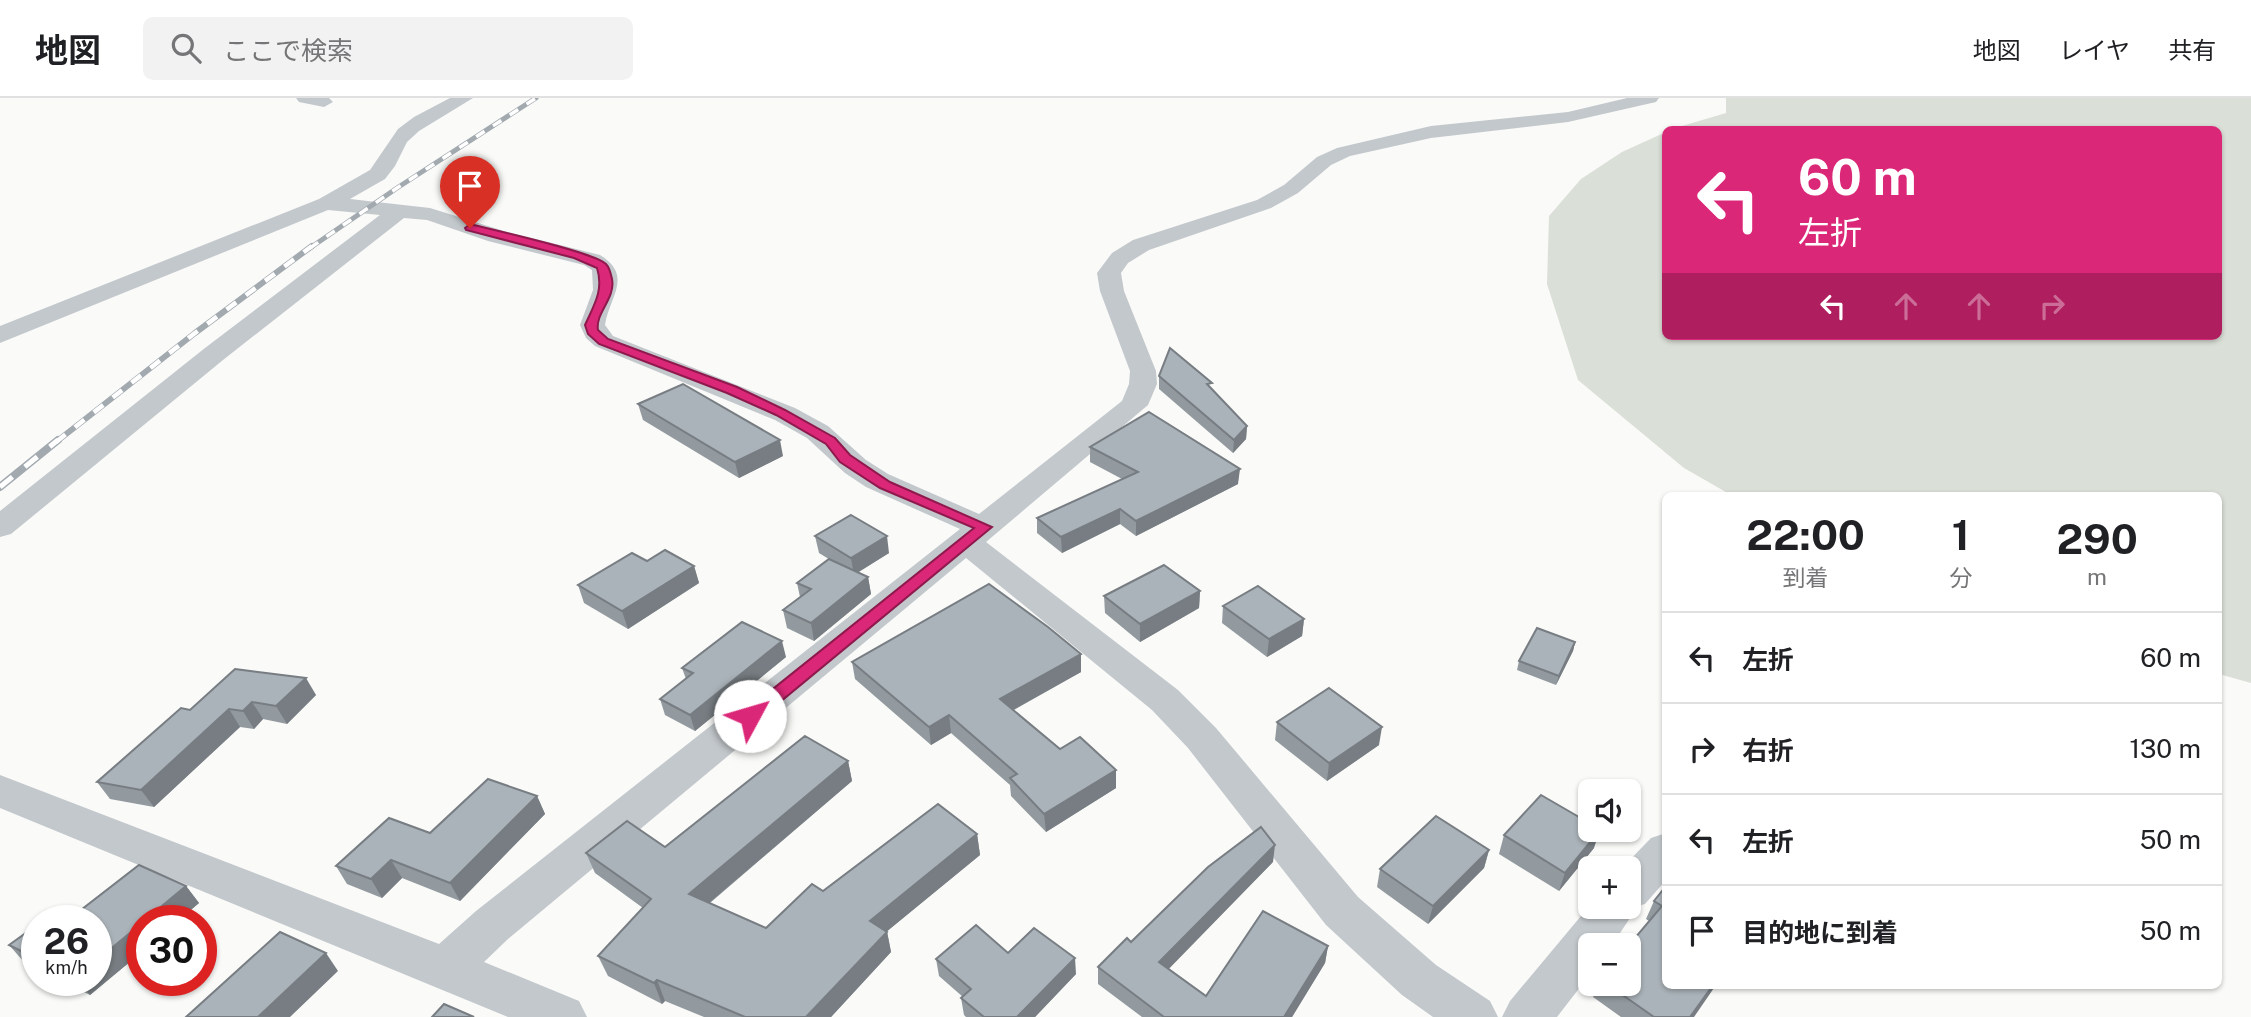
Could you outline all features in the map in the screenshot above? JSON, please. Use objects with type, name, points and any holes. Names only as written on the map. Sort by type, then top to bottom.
[{"type":"street","points":[[304,98],[324,102]]},
{"type":"street","points":[[0,334],[326,203],[373,177],[384,168],[406,133],[464,98]]},
{"type":"street","points":[[446,968],[492,925],[1125,414],[1139,398],[1143,371],[1112,291],[1110,273],[1120,258],[1130,250],[1264,204],[1291,189],[1324,161],[1344,152],[1431,132],[1569,117],[1650,98]]},
{"type":"street","points":[[326,203],[430,214],[496,236],[592,260],[603,267],[607,282],[605,295],[591,325],[592,331],[604,341],[732,390],[781,412],[831,441],[845,458],[885,485],[975,535],[987,557],[1165,701],[1216,755],[1342,911],[1419,980],[1473,1017]]},
{"type":"street","points":[[0,527],[214,354],[402,209]]},
{"type":"street","points":[[0,791],[446,968],[562,1017]]},
{"type":"street","points":[[1641,878],[1662,854]]},
{"type":"street","points":[[1527,1017],[1606,919]]},
{"type":"shaded area","points":[[1726,98],[2251,98],[2251,683],[2222,675],[2222,492],[1726,492],[1684,468],[1578,380],[1547,284],[1549,216],[1581,179],[1622,152],[1662,134],[1662,340],[2222,340],[2222,126],[1682,126],[1726,113]]},
{"type":"building","points":[[1170,348],[1212,383],[1207,384],[1247,426],[1234,440],[1159,376]]},
{"type":"building","points":[[683,384],[780,440],[735,462],[638,404]]},
{"type":"building","points":[[1149,412],[1240,469],[1136,521],[1120,509],[1061,537],[1037,518],[1138,472],[1090,447]]},
{"type":"building","points":[[851,515],[887,536],[851,558],[815,536]]},
{"type":"building","points":[[665,550],[694,566],[622,611],[578,585],[632,553],[647,561]]},
{"type":"building","points":[[829,559],[868,577],[811,623],[783,610],[811,589],[797,583]]},
{"type":"building","points":[[1164,565],[1200,591],[1140,624],[1104,596]]},
{"type":"building","points":[[989,584],[1081,654],[1000,699],[1060,749],[1080,737],[1116,770],[1044,814],[1010,778],[1017,774],[949,715],[929,727],[852,662]]},
{"type":"building","points":[[1258,586],[1304,619],[1269,639],[1223,606]]},
{"type":"building","points":[[742,622],[782,641],[690,715],[660,699],[693,673],[682,668]]},
{"type":"building","points":[[1537,628],[1575,642],[1559,676],[1519,661]]},
{"type":"building","points":[[235,669],[306,678],[276,706],[252,702],[243,711],[229,709],[141,790],[97,782],[181,708],[190,710]]},
{"type":"building","points":[[1329,688],[1382,727],[1329,763],[1277,722]]},
{"type":"building","points":[[805,736],[848,761],[689,894],[766,928],[812,884],[823,891],[938,804],[977,834],[870,921],[887,932],[806,1017],[745,1017],[657,980],[654,983],[598,956],[651,899],[586,853],[627,821],[665,847]]},
{"type":"building","points":[[488,779],[537,796],[450,883],[391,860],[371,879],[336,866],[389,818],[430,833]]},
{"type":"building","points":[[1541,795],[1578,816],[1578,842],[1590,842],[1565,873],[1504,835]]},
{"type":"building","points":[[1436,816],[1489,850],[1433,906],[1380,869]]},
{"type":"building","points":[[1261,827],[1275,845],[1159,962],[1206,996],[1263,911],[1328,946],[1284,1017],[1164,1017],[1098,967],[1127,938],[1131,942],[1208,867]]},
{"type":"building","points":[[139,865],[186,886],[163,905],[126,905],[126,936],[112,948],[112,905],[87,905]]},
{"type":"building","points":[[1662,891],[1662,906],[1654,901]]},
{"type":"building","points":[[1662,906],[1662,989],[1710,989],[1690,1017],[1654,1017],[1624,996],[1641,996],[1639,933]]},
{"type":"building","points":[[976,925],[1008,953],[1034,928],[1075,958],[1017,1017],[984,1017],[961,998],[971,989],[936,959]]},
{"type":"building","points":[[280,932],[326,953],[258,1017],[186,1017],[209,996],[217,996],[217,989]]},
{"type":"building","points":[[21,936],[21,951],[9,945]]},
{"type":"building","points":[[444,1004],[474,1017],[432,1017]]},
{"type":"railway","points":[[310,248],[536,98]]},
{"type":"railway","points":[[56,442],[312,246]]},
{"type":"railway","points":[[0,487],[58,440]]},
{"type":"route","points":[[470,228],[592,260],[603,267],[607,282],[605,295],[592,318],[592,331],[596,336],[628,352],[732,390],[781,412],[831,441],[845,458],[885,485],[984,527],[750,716]]}]
